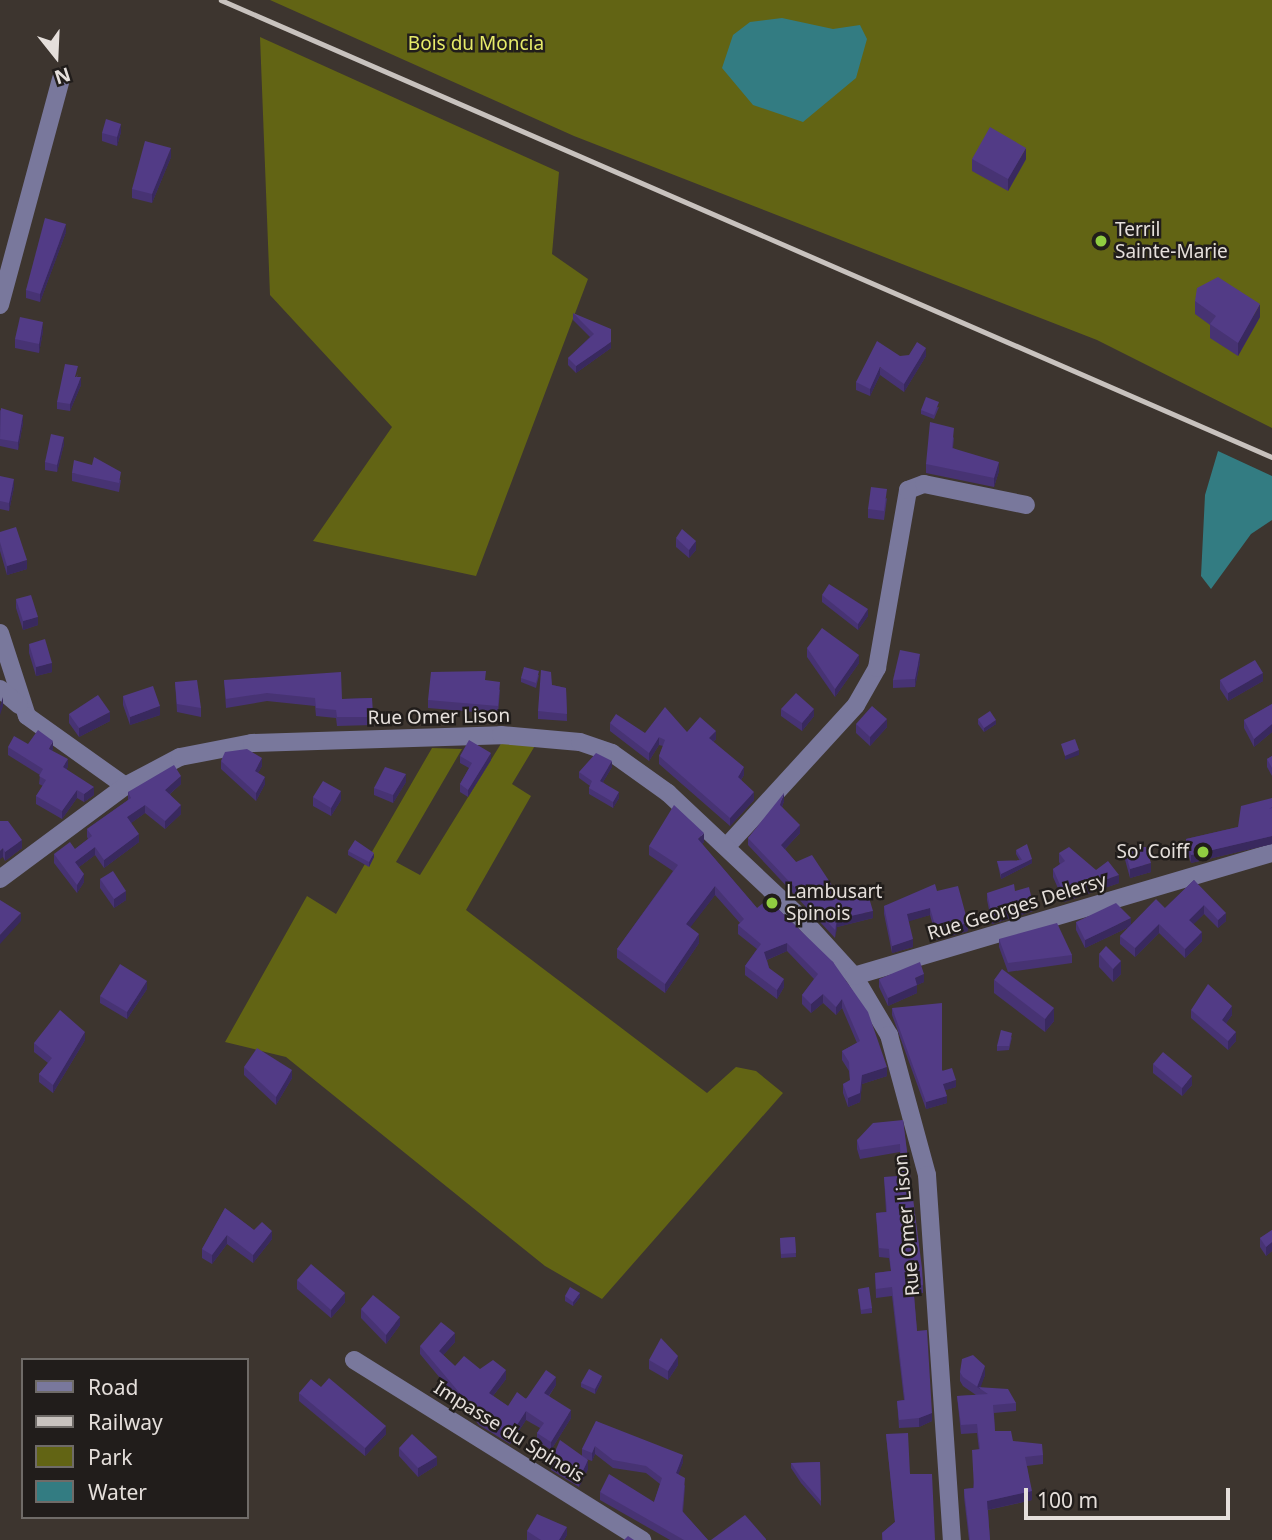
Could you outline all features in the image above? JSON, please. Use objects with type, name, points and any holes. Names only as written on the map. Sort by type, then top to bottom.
[{"type":"street","points":[[0,305],[61,79]]},
{"type":"street","points":[[727,846],[856,705],[877,668],[908,490],[924,484],[1026,505]]},
{"type":"street","points":[[0,633],[19,705]]},
{"type":"street","points":[[0,689],[125,786]]},
{"type":"street","name":"Rue Omer Lison","points":[[0,880],[125,786],[180,757],[252,743],[501,735],[580,742],[612,753],[727,846],[854,976],[889,1035],[920,1135],[952,1540]]},
{"type":"street","name":"Rue Georges Delersy","points":[[854,976],[1272,853]]},
{"type":"street","name":"Impasse du Spinois","points":[[354,1360],[642,1540]]},
{"type":"green space","name":"Terril Sainte-Marie","points":[[270,0],[1272,0],[1272,428],[1097,340],[574,136]]},
{"type":"green space","points":[[260,37],[559,172],[552,254],[588,279],[476,576],[313,541],[392,427],[270,295]]},
{"type":"green space","points":[[502,742],[536,744],[512,784],[531,796],[466,910],[707,1093],[736,1067],[756,1071],[783,1093],[602,1299],[545,1266],[286,1057],[225,1042],[307,896],[336,914],[432,748],[462,749],[396,862],[420,875]]},
{"type":"water","points":[[782,18],[833,29],[860,25],[867,39],[856,78],[803,122],[753,105],[722,68],[733,35],[750,22]]},
{"type":"water","points":[[1218,451],[1272,476],[1272,520],[1251,534],[1211,589],[1201,576],[1205,495]]},
{"type":"building","points":[[106,119],[121,124],[117,137],[102,133]]},
{"type":"building","points":[[990,127],[1026,148],[1008,179],[972,159]]},
{"type":"building","points":[[145,141],[171,148],[152,194],[132,189]]},
{"type":"building","points":[[45,218],[66,224],[40,294],[26,290]]},
{"type":"building","points":[[1218,277],[1260,304],[1238,343],[1210,324],[1216,316],[1195,301],[1197,288]]},
{"type":"building","points":[[573,313],[611,329],[611,342],[576,366],[568,358],[594,334]]},
{"type":"building","points":[[20,317],[43,322],[39,344],[15,339]]},
{"type":"building","points":[[877,341],[900,356],[909,355],[917,342],[926,348],[904,384],[880,367],[870,389],[856,382]]},
{"type":"building","points":[[65,364],[78,366],[75,377],[81,377],[70,404],[57,402]]},
{"type":"building","points":[[926,397],[939,402],[934,415],[921,410]]},
{"type":"building","points":[[1,408],[23,415],[18,442],[0,439]]},
{"type":"building","points":[[930,422],[954,428],[952,448],[999,462],[994,478],[926,464]]},
{"type":"building","points":[[51,434],[64,437],[57,465],[45,462]]},
{"type":"building","points":[[94,457],[121,472],[119,483],[72,473],[74,460],[92,465]]},
{"type":"building","points":[[0,476],[14,479],[9,503],[0,501]]},
{"type":"building","points":[[871,487],[887,489],[884,511],[868,509]]},
{"type":"building","points":[[16,527],[27,560],[7,566],[0,532]]},
{"type":"building","points":[[682,529],[696,541],[689,550],[676,538]]},
{"type":"building","points":[[829,584],[868,609],[858,624],[822,595]]},
{"type":"building","points":[[31,595],[38,617],[23,621],[16,599]]},
{"type":"building","points":[[822,628],[859,655],[835,689],[807,648]]},
{"type":"building","points":[[45,639],[52,663],[36,667],[29,644]]},
{"type":"building","points":[[900,650],[920,654],[915,679],[893,680]]},
{"type":"building","points":[[1255,660],[1263,673],[1228,693],[1220,680]]},
{"type":"building","points":[[524,667],[539,671],[536,683],[521,678]]},
{"type":"building","points":[[541,670],[551,672],[552,685],[566,688],[567,714],[538,711]]},
{"type":"building","points":[[486,671],[485,680],[500,682],[498,706],[428,700],[431,672]]},
{"type":"building","points":[[341,672],[342,699],[372,698],[373,717],[337,717],[336,710],[316,708],[315,698],[267,693],[226,699],[224,680]]},
{"type":"building","points":[[197,680],[201,708],[177,704],[175,682]]},
{"type":"building","points":[[153,686],[160,706],[130,717],[123,696]]},
{"type":"building","points":[[796,693],[814,709],[802,723],[781,709]]},
{"type":"building","points":[[98,695],[110,712],[79,728],[69,714]]},
{"type":"building","points":[[1272,704],[1272,724],[1254,739],[1244,720]]},
{"type":"building","points":[[872,706],[887,719],[870,737],[856,724]]},
{"type":"building","points":[[665,707],[687,732],[700,717],[716,731],[709,738],[744,767],[738,777],[754,792],[730,818],[659,756],[665,740],[659,737],[649,753],[610,723],[616,714],[645,733]]},
{"type":"building","points":[[990,711],[996,720],[984,728],[978,719]]},
{"type":"building","points":[[38,730],[53,741],[49,749],[68,759],[63,767],[94,787],[84,794],[77,790],[62,811],[36,796],[46,780],[39,776],[43,769],[8,747],[14,736],[28,744]]},
{"type":"building","points":[[1075,739],[1079,750],[1065,756],[1061,744]]},
{"type":"building","points":[[469,740],[491,753],[468,790],[460,784],[472,763],[460,756]]},
{"type":"building","points":[[247,749],[262,758],[255,771],[265,777],[256,793],[221,761],[225,752]]},
{"type":"building","points":[[596,753],[612,761],[600,781],[619,792],[613,802],[589,788],[592,781],[579,772]]},
{"type":"building","points":[[174,765],[181,776],[165,790],[181,805],[165,821],[145,805],[127,817],[139,834],[104,860],[95,847],[75,862],[84,874],[77,885],[54,854],[70,842],[75,849],[92,836],[87,829],[131,798],[128,792]]},
{"type":"building","points":[[385,767],[406,774],[393,795],[374,788]]},
{"type":"building","points":[[323,781],[341,791],[331,808],[313,797]]},
{"type":"building","points":[[784,793],[780,805],[800,825],[781,845],[796,862],[812,855],[841,899],[867,891],[873,911],[837,919],[835,930],[748,838]]},
{"type":"building","points":[[1272,798],[1272,807],[1269,809],[1272,808],[1272,836],[1191,855],[1186,839],[1238,827],[1241,806]]},
{"type":"building","points":[[674,805],[704,833],[698,839],[757,908],[768,899],[833,962],[868,1012],[887,1067],[862,1075],[860,1093],[848,1098],[843,1084],[850,1080],[849,1062],[842,1051],[860,1041],[842,999],[836,1007],[823,994],[811,1004],[802,995],[818,974],[787,943],[764,952],[769,968],[784,979],[777,990],[745,966],[761,944],[738,925],[744,919],[715,886],[686,924],[699,934],[665,984],[617,949],[678,865],[649,846]]},
{"type":"building","points":[[0,821],[8,821],[22,840],[5,852],[3,848],[0,851]]},
{"type":"building","points":[[355,840],[374,853],[369,862],[348,851]]},
{"type":"building","points":[[1027,844],[1032,859],[1001,874],[997,861],[1022,860],[1016,850]]},
{"type":"building","points":[[1069,847],[1096,870],[1108,861],[1119,875],[1064,894],[1053,869],[1065,861],[1059,853]]},
{"type":"building","points":[[1124,847],[1146,847],[1151,863],[1130,869]]},
{"type":"building","points":[[113,871],[126,891],[114,899],[100,879]]},
{"type":"building","points":[[1194,880],[1226,913],[1218,920],[1204,905],[1189,920],[1202,932],[1185,949],[1159,924],[1135,948],[1120,936],[1156,899],[1165,908]]},
{"type":"building","points":[[935,884],[937,891],[958,886],[968,923],[937,932],[930,908],[907,914],[913,939],[892,946],[884,906]]},
{"type":"building","points":[[1014,884],[1015,891],[1029,887],[1033,904],[992,916],[987,893]]},
{"type":"building","points":[[0,900],[21,913],[0,935]]},
{"type":"building","points":[[1116,903],[1131,918],[1085,940],[1076,922]]},
{"type":"building","points":[[1057,923],[1072,955],[1008,963],[999,939]]},
{"type":"building","points":[[1106,946],[1121,961],[1113,969],[1099,954]]},
{"type":"building","points":[[920,962],[924,974],[915,978],[917,985],[888,998],[879,979]]},
{"type":"building","points":[[120,964],[147,981],[127,1012],[100,996]]},
{"type":"building","points":[[1002,969],[1054,1008],[1045,1019],[994,980]]},
{"type":"building","points":[[1208,984],[1232,1006],[1222,1020],[1236,1032],[1228,1041],[1191,1010]]},
{"type":"building","points":[[942,1003],[942,1071],[952,1068],[956,1080],[943,1084],[947,1096],[926,1102],[892,1008]]},
{"type":"building","points":[[60,1010],[85,1032],[53,1085],[39,1074],[52,1058],[34,1043]]},
{"type":"building","points":[[1001,1030],[1012,1033],[1009,1046],[997,1046]]},
{"type":"building","points":[[257,1048],[292,1070],[276,1097],[244,1067]]},
{"type":"building","points":[[1163,1052],[1192,1076],[1182,1088],[1153,1064]]},
{"type":"building","points":[[903,1120],[922,1268],[923,1285],[913,1285],[917,1331],[927,1330],[932,1413],[919,1418],[899,1420],[897,1401],[905,1400],[892,1287],[876,1289],[875,1273],[891,1271],[889,1249],[879,1248],[876,1213],[887,1212],[884,1177],[901,1176],[900,1144],[860,1150],[857,1140],[873,1123]]},
{"type":"building","points":[[225,1208],[254,1230],[262,1222],[272,1231],[253,1255],[227,1235],[212,1255],[202,1249]]},
{"type":"building","points":[[1272,1230],[1272,1242],[1266,1247],[1260,1238]]},
{"type":"building","points":[[795,1237],[796,1253],[781,1254],[780,1238]]},
{"type":"building","points":[[311,1264],[345,1293],[331,1310],[297,1280]]},
{"type":"building","points":[[570,1287],[580,1293],[573,1302],[565,1296]]},
{"type":"building","points":[[869,1287],[872,1308],[861,1310],[858,1289]]},
{"type":"building","points":[[373,1295],[400,1317],[386,1335],[361,1309]]},
{"type":"building","points":[[441,1322],[455,1333],[439,1351],[455,1366],[464,1356],[480,1369],[493,1360],[506,1370],[489,1393],[508,1406],[517,1392],[526,1399],[546,1370],[556,1377],[544,1393],[571,1410],[551,1442],[537,1433],[544,1423],[526,1411],[510,1436],[479,1416],[420,1346]]},
{"type":"building","points":[[661,1338],[678,1356],[668,1371],[649,1360]]},
{"type":"building","points":[[973,1355],[985,1366],[977,1387],[960,1372],[962,1359]]},
{"type":"building","points":[[589,1369],[602,1376],[595,1389],[581,1383]]},
{"type":"building","points":[[329,1378],[386,1426],[365,1448],[299,1393],[311,1379],[321,1387]]},
{"type":"building","points":[[978,1387],[1008,1389],[1016,1403],[993,1405],[995,1431],[1011,1431],[1013,1441],[1042,1444],[1043,1455],[1025,1457],[1032,1491],[987,1501],[990,1540],[970,1540],[964,1489],[974,1488],[972,1450],[980,1449],[977,1424],[961,1425],[957,1396],[988,1394]]},
{"type":"building","points":[[596,1421],[683,1455],[676,1473],[685,1478],[682,1511],[708,1540],[684,1540],[600,1492],[609,1474],[654,1502],[662,1478],[646,1466],[613,1460],[595,1446],[592,1453],[582,1449]]},
{"type":"building","points":[[908,1433],[910,1474],[932,1474],[935,1540],[883,1540],[882,1533],[895,1522],[886,1434]]},
{"type":"building","points":[[412,1434],[437,1457],[418,1468],[399,1448]]},
{"type":"building","points":[[560,1440],[588,1460],[579,1479],[551,1461]]},
{"type":"building","points":[[820,1462],[821,1501],[791,1463]]},
{"type":"building","points":[[537,1514],[567,1527],[559,1540],[541,1540],[527,1531]]},
{"type":"building","points":[[745,1515],[766,1540],[711,1540]]},
{"type":"railway","points":[[221,0],[1272,457]]},
{"type":"place","name":"Terril Sainte-Marie","points":[[1101,241]]},
{"type":"place","name":"So' Coiff","points":[[1203,852]]},
{"type":"place","name":"Lambusart Spinois","points":[[772,903]]},
{"type":"park label","name":"Bois du Moncia","points":[[476,44]]}]
